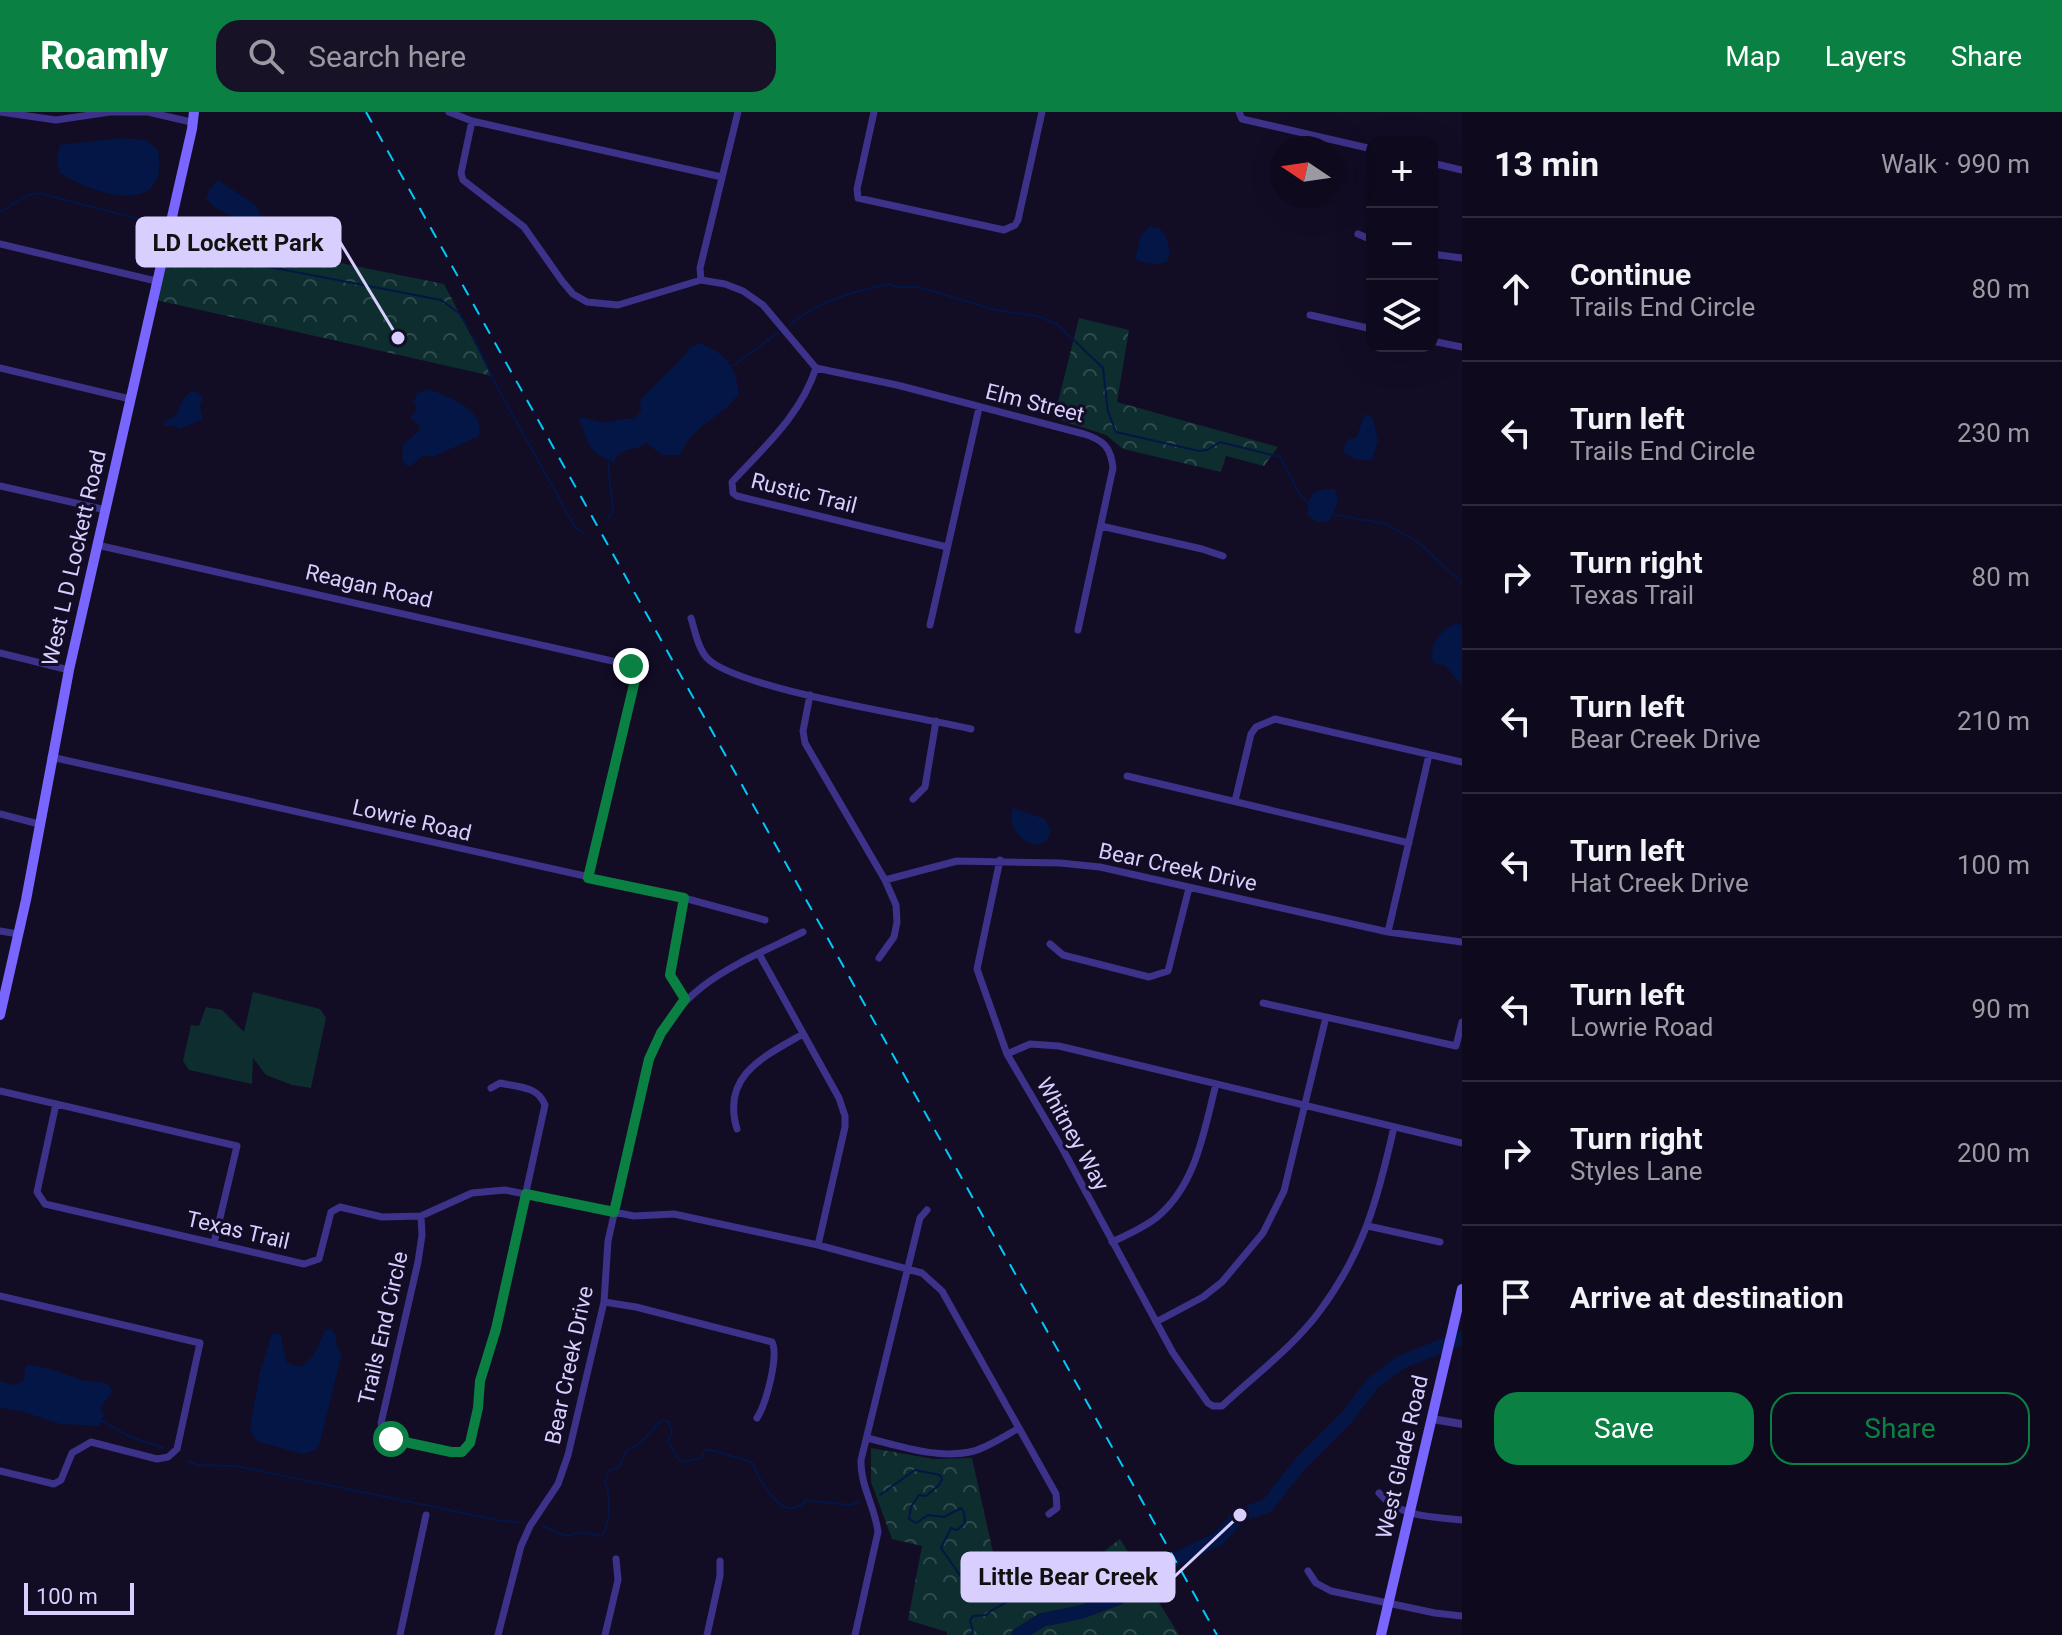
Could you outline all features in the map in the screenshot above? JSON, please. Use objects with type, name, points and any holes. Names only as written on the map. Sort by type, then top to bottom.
[{"type":"main road","name":"West L D Lockett Road","points":[[0,1015],[69,670],[192,129],[192,117]]},
{"type":"main road","name":"West Glade Road","points":[[1381,1635],[1462,1289]]},
{"type":"street","points":[[0,112],[56,120],[110,112],[192,117]]},
{"type":"street","points":[[449,112],[472,121],[722,177]]},
{"type":"street","points":[[701,280],[700,268],[738,112]]},
{"type":"street","points":[[874,112],[857,189],[858,198],[1008,230],[1018,220],[1042,112]]},
{"type":"street","points":[[1239,112],[1242,119],[1366,148]]},
{"type":"street","points":[[472,121],[461,173],[463,180],[524,227],[573,294],[602,306],[618,305],[701,280],[725,284],[757,300],[816,368]]},
{"type":"street","points":[[1438,164],[1462,170]]},
{"type":"street","points":[[1358,234],[1366,237]]},
{"type":"street","points":[[0,244],[156,281]]},
{"type":"street","points":[[1438,255],[1462,258]]},
{"type":"street","points":[[1310,315],[1366,328]]},
{"type":"street","points":[[1438,342],[1462,347]]},
{"type":"street","points":[[0,368],[130,399]]},
{"type":"street","name":"Elm Street","points":[[816,368],[897,385],[1084,434],[1103,442],[1110,452],[1113,468],[1078,630]]},
{"type":"street","name":"Rustic Trail","points":[[816,368],[799,406],[773,440],[732,482],[733,493],[741,498],[947,547]]},
{"type":"street","points":[[930,625],[979,408]]},
{"type":"street","points":[[0,486],[106,510]]},
{"type":"street","points":[[1101,526],[1223,556]]},
{"type":"street","name":"Reagan Road","points":[[97,545],[290,586],[631,666],[635,680],[588,878]]},
{"type":"street","points":[[691,618],[705,656],[720,668],[739,676],[810,695],[971,729]]},
{"type":"street","points":[[0,653],[69,670]]},
{"type":"street","points":[[810,695],[803,731],[805,743],[885,880],[896,905],[894,937],[879,958]]},
{"type":"street","points":[[1235,801],[1251,734],[1256,727],[1275,719],[1462,762]]},
{"type":"street","points":[[913,799],[925,787],[936,721]]},
{"type":"street","points":[[1388,932],[1429,755]]},
{"type":"street","name":"Lowrie Road","points":[[51,757],[684,898],[765,920]]},
{"type":"street","points":[[1127,776],[1409,843]]},
{"type":"street","points":[[0,814],[39,824]]},
{"type":"street","name":"Bear Creek Drive","points":[[885,880],[957,861],[1000,860],[1100,867],[1388,932],[1462,942]]},
{"type":"street","name":"Whitney Way","points":[[1000,860],[977,969],[1007,1054],[1061,1146],[1173,1353],[1210,1404],[1222,1406],[1318,1314],[1342,1277],[1368,1226]]},
{"type":"street","points":[[1050,944],[1063,955],[1149,977],[1168,971],[1189,888]]},
{"type":"street","points":[[684,898],[670,975],[685,999]]},
{"type":"street","points":[[0,931],[18,934]]},
{"type":"street","name":"Bear Creek Drive","points":[[498,1635],[521,1546],[563,1472],[604,1302],[606,1256],[614,1212],[649,1059],[661,1033],[685,999],[709,980],[803,932]]},
{"type":"street","points":[[759,954],[839,1098],[845,1116],[843,1140],[818,1245]]},
{"type":"street","points":[[1263,1003],[1456,1046],[1462,1022]]},
{"type":"street","points":[[1156,1322],[1203,1297],[1222,1282],[1263,1233],[1284,1191],[1326,1017]]},
{"type":"street","points":[[737,1129],[732,1106],[744,1077],[760,1059],[803,1034]]},
{"type":"street","points":[[1007,1054],[1030,1044],[1059,1046],[1462,1143]]},
{"type":"street","points":[[491,1088],[500,1083],[534,1090],[542,1096],[545,1105],[526,1194]]},
{"type":"street","points":[[1112,1242],[1158,1217],[1185,1185],[1194,1165],[1216,1084]]},
{"type":"street","points":[[0,1091],[237,1146],[214,1243]]},
{"type":"street","name":"Texas Trail","points":[[56,1104],[37,1192],[45,1204],[304,1264],[319,1259],[331,1212],[340,1207],[382,1217],[421,1216],[472,1193],[487,1190],[526,1194],[634,1216],[674,1214],[818,1245],[922,1273],[942,1291],[1056,1494],[1057,1508],[1049,1514]]},
{"type":"street","points":[[1394,1127],[1368,1226],[1440,1242]]},
{"type":"street","name":"Trails End Circle","points":[[421,1216],[418,1262],[381,1423],[384,1434],[391,1439],[462,1452],[470,1443],[480,1381],[496,1329],[526,1194]]},
{"type":"street","points":[[855,1635],[878,1532],[877,1518],[860,1474],[861,1460],[920,1218],[927,1210]]},
{"type":"street","points":[[0,1296],[200,1343],[177,1449],[168,1457],[157,1459],[91,1442],[72,1453],[61,1480],[54,1484],[0,1471]]},
{"type":"street","points":[[604,1302],[767,1339],[775,1346],[766,1394],[757,1418]]},
{"type":"street","points":[[1432,1419],[1462,1424]]},
{"type":"street","points":[[867,1438],[952,1454],[988,1445],[1019,1428]]},
{"type":"street","points":[[1379,1493],[1393,1507],[1462,1520]]},
{"type":"street","points":[[400,1635],[426,1515]]},
{"type":"street","points":[[605,1635],[618,1580],[616,1559]]},
{"type":"street","points":[[707,1635],[720,1576],[720,1561]]},
{"type":"street","points":[[1308,1571],[1316,1583],[1331,1591],[1462,1616]]},
{"type":"green space","points":[[172,229],[444,284],[492,376],[156,300]]},
{"type":"green space","points":[[1079,318],[1129,330],[1117,402],[1278,447],[1264,466],[1226,456],[1221,472],[1123,449],[1106,435],[1054,418]]},
{"type":"green space","points":[[253,992],[320,1009],[326,1018],[311,1088],[266,1075],[253,1058],[252,1084],[189,1070],[183,1061],[191,1025],[199,1026],[206,1007],[222,1010],[244,1032]]},
{"type":"green space","points":[[871,1448],[934,1459],[972,1458],[993,1552],[1032,1571],[1074,1575],[1120,1539],[1179,1635],[947,1635],[947,1632],[908,1620],[922,1546],[892,1539],[871,1482]]},
{"type":"water","points":[[121,138],[147,140],[158,150],[159,172],[153,186],[127,196],[110,194],[60,173],[57,159],[60,145]]},
{"type":"water","points":[[218,180],[257,206],[262,222],[259,224],[237,217],[211,204],[206,199]]},
{"type":"water","points":[[1150,226],[1159,228],[1165,235],[1169,248],[1168,261],[1151,264],[1135,259],[1141,235]]},
{"type":"water","points":[[700,343],[723,356],[732,368],[739,393],[733,402],[694,434],[680,455],[662,455],[646,443],[625,451],[614,462],[599,455],[587,439],[579,418],[599,422],[633,419],[641,411],[640,400],[690,347]]},
{"type":"water","points":[[429,389],[471,411],[480,427],[479,436],[433,457],[424,455],[411,466],[405,465],[403,444],[419,431],[419,425],[410,418],[417,409],[414,402],[417,393]]},
{"type":"water","points":[[193,391],[203,399],[200,405],[203,419],[179,429],[164,426],[164,422],[176,415],[184,398]]},
{"type":"water","points":[[1365,414],[1373,418],[1378,441],[1372,460],[1356,459],[1343,451],[1348,439],[1356,438]]},
{"type":"water","points":[[1335,489],[1338,503],[1329,522],[1317,522],[1307,515],[1309,500],[1314,492]]},
{"type":"water","points":[[1457,623],[1462,626],[1462,685],[1444,665],[1433,663],[1432,656],[1437,638]]},
{"type":"water","points":[[1013,808],[1045,819],[1051,831],[1046,841],[1036,845],[1020,836],[1013,826]]},
{"type":"water","points":[[331,1329],[336,1335],[337,1348],[342,1353],[316,1450],[303,1454],[257,1441],[250,1430],[251,1422],[260,1372],[272,1334],[281,1334],[286,1362],[299,1367],[312,1356],[325,1330]]},
{"type":"water","points":[[27,1365],[110,1386],[112,1392],[101,1407],[104,1415],[99,1426],[60,1424],[0,1408],[0,1381],[12,1385],[22,1382]]},
{"type":"waterway","points":[[0,212],[28,195],[39,193],[158,224]]},
{"type":"waterway","points":[[175,239],[192,252],[441,300],[459,313],[469,329]]},
{"type":"waterway","points":[[790,324],[837,298],[890,284],[918,287],[996,310],[1037,316],[1058,325],[1103,368],[1108,412],[1116,432],[1199,451],[1220,442],[1280,457],[1300,494],[1311,506]]},
{"type":"waterway","points":[[733,366],[779,332]]},
{"type":"waterway","points":[[473,336],[496,385],[575,527],[585,534]]},
{"type":"waterway","points":[[606,521],[613,512],[608,461]]},
{"type":"waterway","points":[[1331,514],[1386,524],[1418,542],[1462,583]]},
{"type":"waterway","points":[[1018,1635],[1042,1620],[1081,1612],[1119,1598],[1140,1576],[1218,1539],[1240,1515],[1267,1506],[1300,1464],[1347,1417],[1372,1384],[1401,1362],[1462,1338]]},
{"type":"waterway","points":[[100,1420],[133,1438],[164,1448]]},
{"type":"waterway","points":[[542,1526],[566,1536],[582,1532],[602,1536],[608,1516],[605,1481],[609,1471],[620,1466],[627,1450],[663,1420],[669,1422],[672,1433],[668,1441],[678,1459],[685,1462],[701,1458],[705,1450],[711,1450],[752,1462],[767,1489],[781,1505],[798,1507],[806,1500],[849,1505],[860,1502]]},
{"type":"waterway","points":[[187,1461],[198,1465],[236,1466],[518,1522]]},
{"type":"waterway","points":[[880,1495],[915,1470],[940,1475],[939,1485],[926,1496],[919,1495],[911,1507],[909,1519],[916,1523],[928,1515],[944,1517],[961,1508],[964,1512],[965,1523],[957,1530],[951,1528],[941,1548],[966,1584],[969,1595],[977,1594],[986,1587],[1009,1594],[1009,1600],[986,1615],[973,1616],[970,1620],[973,1632],[970,1635]]},
{"type":"railway","points":[[366,112],[1217,1635]]},
{"type":"place","name":"LD Lockett Park","points":[[398,338]]},
{"type":"place","name":"Little Bear Creek","points":[[1240,1515]]},
{"type":"route","points":[[391,1439],[451,1452],[462,1452],[470,1443],[480,1381],[496,1329],[526,1194],[614,1212],[649,1059],[661,1033],[685,999],[670,975],[684,898],[588,878],[635,680],[631,666]]}]
